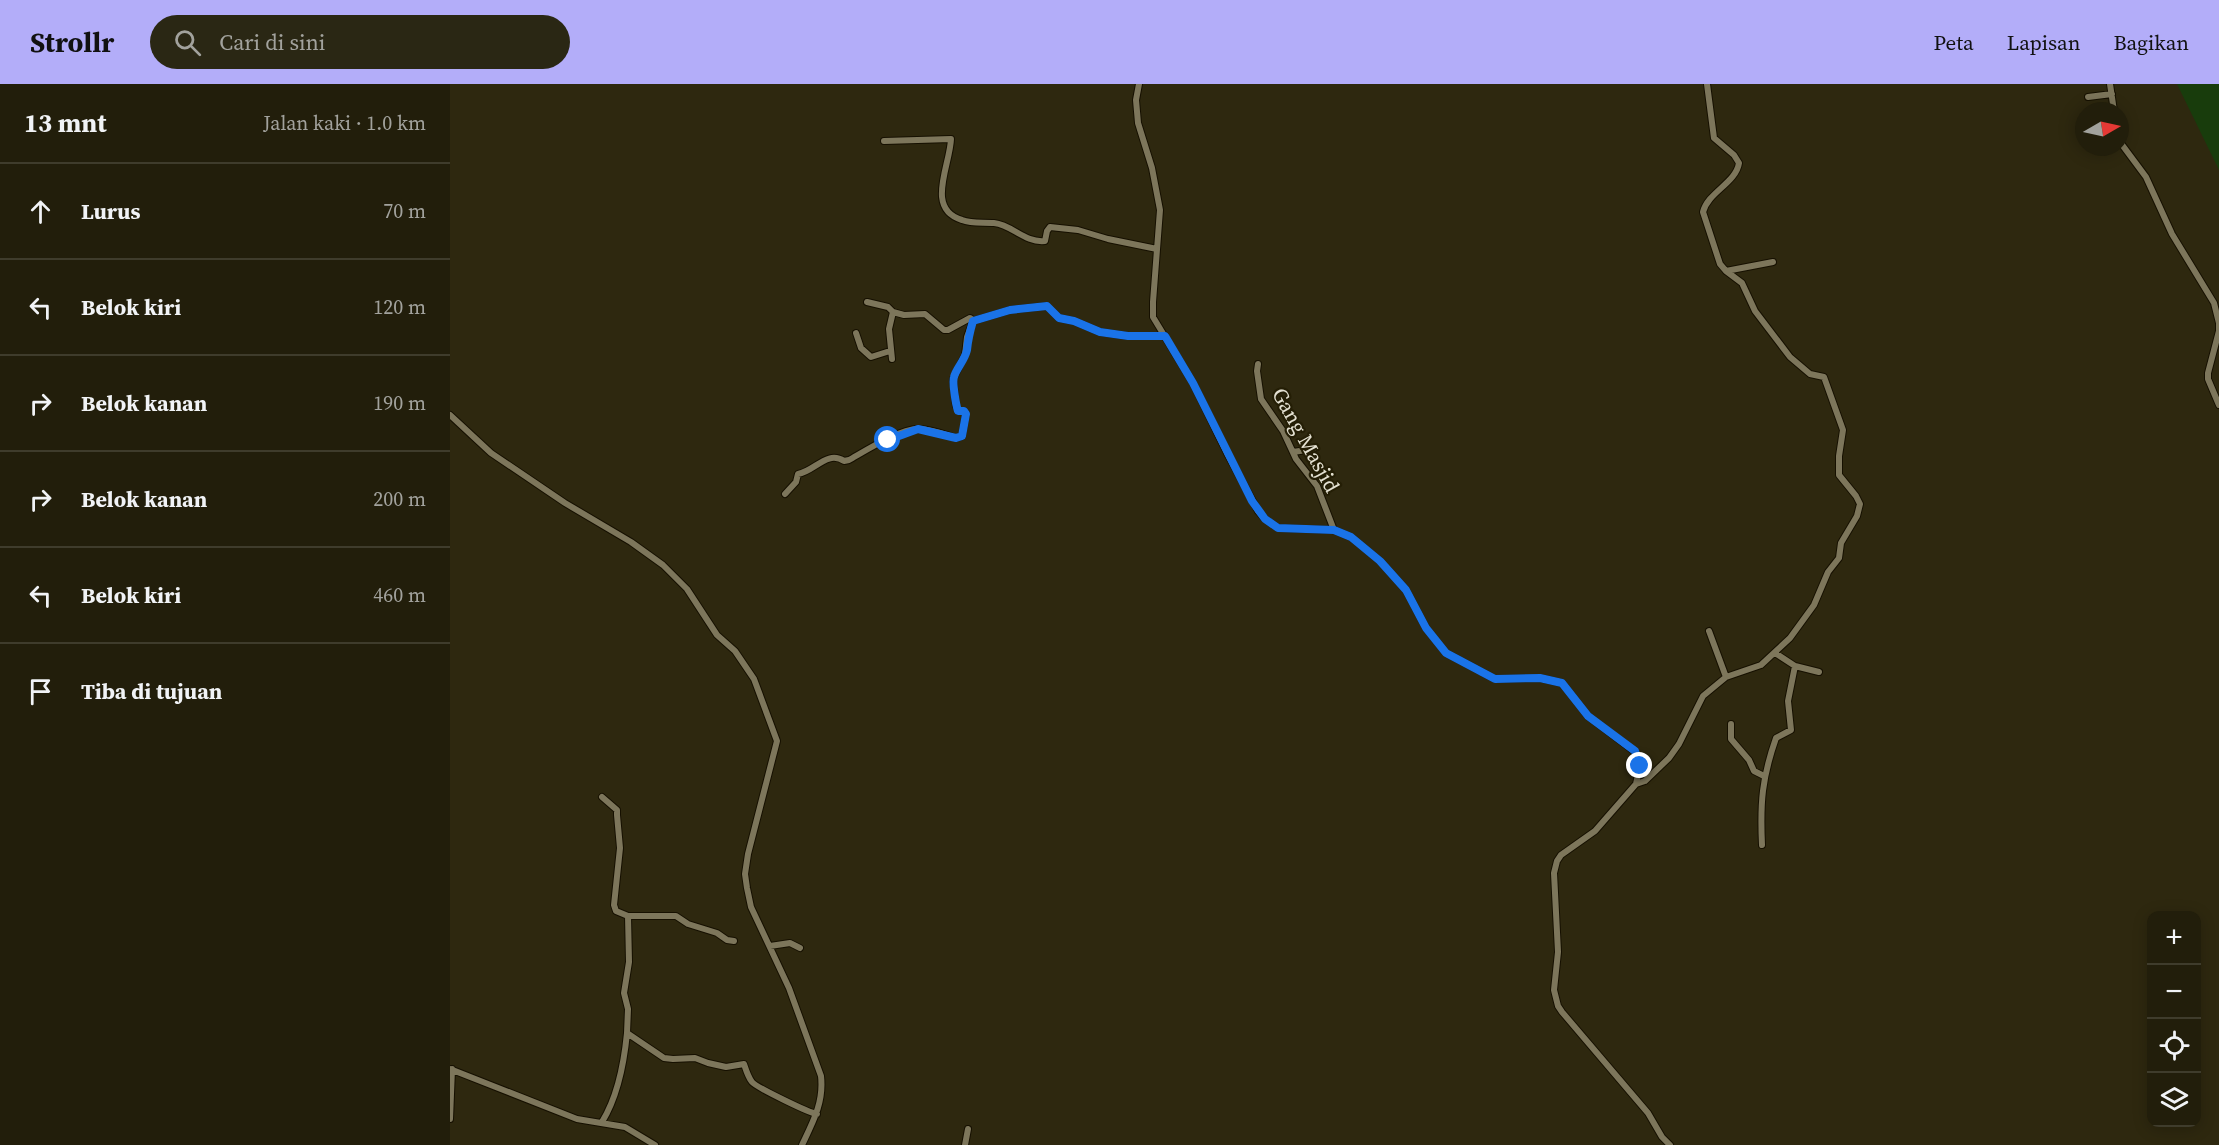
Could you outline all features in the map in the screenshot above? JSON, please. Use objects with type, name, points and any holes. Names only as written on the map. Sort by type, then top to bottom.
[{"type":"street","points":[[1139,84],[1136,100],[1138,123],[1152,168],[1160,210],[1153,317],[1193,383],[1252,501],[1265,519],[1278,528],[1334,530],[1351,537],[1380,561],[1406,590],[1426,628],[1446,653],[1495,679],[1540,678],[1562,683],[1588,716],[1635,751],[1640,766],[1636,784],[1595,831],[1561,855],[1557,861],[1554,873],[1558,952],[1554,990],[1562,1012],[1643,1107],[1662,1137],[1670,1145]]},
{"type":"street","points":[[1636,784],[1645,781],[1669,758],[1679,744],[1699,702],[1726,677],[1761,665],[1790,638],[1814,605],[1828,572],[1839,558],[1841,543],[1857,516],[1860,504],[1839,475],[1839,456],[1844,430],[1824,377],[1810,374],[1790,357],[1755,311],[1742,283],[1720,264],[1703,212],[1706,204],[1736,172],[1739,163],[1734,155],[1714,138],[1707,84]]},
{"type":"street","points":[[2110,84],[2113,102]]},
{"type":"street","points":[[2088,96],[2112,94]]},
{"type":"street","points":[[884,141],[951,139],[942,187],[943,200],[945,210],[949,215],[964,221],[994,223],[1035,242],[1045,242],[1050,227],[1078,230],[1157,249]]},
{"type":"street","points":[[2129,154],[2146,177],[2172,234],[2214,303],[2219,331],[2208,379],[2219,405]]},
{"type":"street","points":[[1726,271],[1773,262]]},
{"type":"street","points":[[867,302],[888,307],[893,312],[904,315],[925,314],[927,318],[948,330],[970,318],[974,321],[1010,310],[1047,306],[1059,318],[1074,321],[1100,332],[1128,336],[1165,336]]},
{"type":"street","points":[[892,359],[889,329],[893,312]]},
{"type":"street","points":[[785,494],[795,482],[798,474],[808,472],[830,457],[837,456],[849,460],[895,435],[918,429],[956,438],[962,436],[966,414],[964,411],[958,411],[956,406],[953,379],[965,355],[967,337],[974,321]]},
{"type":"street","points":[[856,333],[861,348],[871,357],[890,351]]},
{"type":"street","name":"Gang Masjid","points":[[1258,364],[1261,399],[1317,486],[1334,530]]},
{"type":"street","points":[[450,415],[491,453],[565,503],[631,542],[663,565],[687,589],[717,635],[735,651],[754,679],[777,741],[745,874],[751,907],[789,988],[821,1076],[823,1092],[802,1145]]},
{"type":"street","points":[[1293,452],[1313,449]]},
{"type":"street","points":[[1709,631],[1726,677]]},
{"type":"street","points":[[1775,653],[1795,666],[1819,672]]},
{"type":"street","points":[[1762,845],[1760,808],[1764,776],[1776,738],[1791,730],[1788,701],[1795,666]]},
{"type":"street","points":[[1731,724],[1731,739],[1749,760],[1754,771],[1764,776]]},
{"type":"street","points":[[602,797],[617,810],[620,848],[614,905],[616,911],[628,916],[676,916],[688,924],[734,941]]},
{"type":"street","points":[[602,1122],[615,1096],[627,1033],[628,1009],[624,993],[628,962],[628,916]]},
{"type":"street","points":[[770,946],[790,943],[800,948]]},
{"type":"street","points":[[627,1033],[664,1058],[695,1058],[726,1066],[744,1064],[748,1076],[757,1086],[786,1099],[803,1111],[816,1114]]},
{"type":"street","points":[[450,1119],[451,1069],[577,1119],[615,1124],[634,1131],[655,1145]]},
{"type":"street","points":[[965,1145],[968,1129]]},
{"type":"green space","points":[[2177,84],[2219,84],[2219,170]]},
{"type":"route","points":[[888,440],[895,435],[918,429],[956,438],[962,436],[966,414],[964,411],[958,411],[956,406],[953,379],[967,350],[967,337],[973,321],[1010,310],[1047,306],[1059,318],[1074,321],[1100,332],[1128,336],[1165,336],[1193,383],[1252,501],[1265,519],[1278,528],[1334,530],[1351,537],[1380,561],[1406,590],[1426,628],[1446,653],[1495,679],[1557,680],[1567,688],[1588,716],[1635,751],[1640,766]]}]
